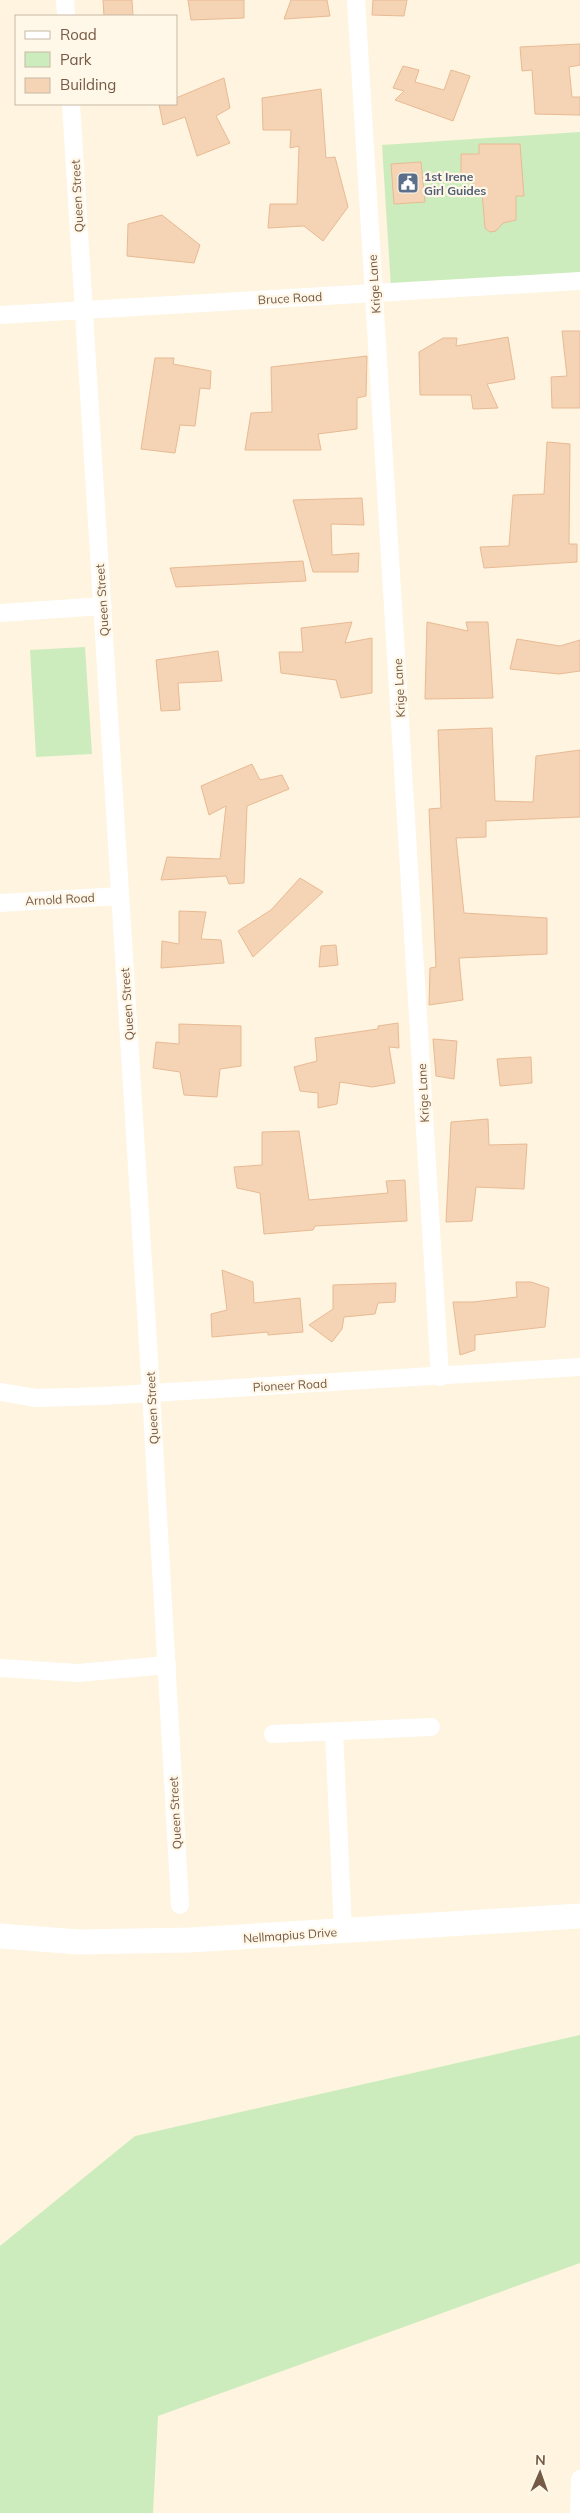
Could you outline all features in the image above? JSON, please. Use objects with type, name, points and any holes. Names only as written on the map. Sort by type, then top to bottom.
[{"type":"main road","name":"Nellmapius Drive","points":[[0,1936],[78,1942],[129,1942],[580,1916]]},
{"type":"street","points":[[65,0],[66,15]]},
{"type":"street","name":"Krige Lane","points":[[356,0],[440,1377]]},
{"type":"street","name":"Queen Street","points":[[71,105],[152,1392],[180,1905]]},
{"type":"street","name":"Bruce Road","points":[[0,315],[580,281]]},
{"type":"street","points":[[0,613],[103,606]]},
{"type":"street","name":"Arnold Road","points":[[0,903],[120,896]]},
{"type":"street","name":"Pioneer Road","points":[[0,1392],[51,1398],[440,1377],[580,1367]]},
{"type":"street","points":[[0,1668],[70,1673],[167,1665]]},
{"type":"street","points":[[273,1734],[430,1727]]},
{"type":"street","points":[[334,1731],[343,1931]]},
{"type":"street","points":[[579,2513],[580,2479]]},
{"type":"green space","points":[[580,132],[580,275],[391,288],[382,145]]},
{"type":"green space","points":[[85,647],[92,754],[36,757],[30,650]]},
{"type":"green space","points":[[580,2035],[580,2263],[158,2416],[153,2513],[0,2513],[0,2246],[135,2136]]},
{"type":"building","points":[[103,0],[132,0],[133,15],[104,15]]},
{"type":"building","points":[[188,0],[244,0],[244,18],[191,20]]},
{"type":"building","points":[[291,0],[327,0],[330,16],[284,19]]},
{"type":"building","points":[[373,0],[407,0],[404,16],[372,15]]},
{"type":"building","points":[[580,44],[580,65],[569,67],[572,97],[580,97],[580,115],[535,114],[532,70],[522,71],[520,47]]},
{"type":"building","points":[[403,66],[419,70],[415,82],[444,90],[451,70],[470,76],[453,121],[395,100],[404,91],[393,88]]},
{"type":"building","points":[[224,78],[230,108],[216,116],[230,143],[197,156],[185,117],[163,125],[159,105],[178,105],[178,97]]},
{"type":"building","points":[[321,89],[326,158],[335,157],[348,207],[323,241],[304,226],[268,228],[270,204],[297,204],[299,146],[290,148],[291,130],[263,130],[262,98]]},
{"type":"building","points":[[479,144],[520,144],[524,196],[516,196],[516,220],[503,223],[496,231],[490,232],[485,228],[482,191],[473,191],[473,181],[461,182],[461,154],[479,154]]},
{"type":"building","name":"1st Irene Girl Guides","points":[[421,162],[425,202],[394,204],[391,164]]},
{"type":"building","points":[[162,215],[200,245],[194,263],[127,256],[128,224]]},
{"type":"building","points":[[562,331],[580,331],[580,408],[552,408],[551,377],[567,376]]},
{"type":"building","points":[[508,337],[515,379],[487,384],[498,408],[473,409],[471,395],[420,395],[419,352],[443,338],[457,338],[456,346]]},
{"type":"building","points":[[367,356],[366,396],[357,398],[357,429],[318,434],[321,450],[245,450],[251,413],[272,412],[271,367]]},
{"type":"building","points":[[155,358],[174,358],[173,364],[211,371],[210,389],[200,388],[195,426],[180,425],[175,453],[141,449]]},
{"type":"building","points":[[547,442],[570,444],[569,544],[577,544],[577,562],[484,568],[480,547],[509,546],[513,495],[544,494]]},
{"type":"building","points":[[362,498],[364,525],[331,524],[332,555],[359,553],[358,572],[313,572],[293,500]]},
{"type":"building","points":[[303,561],[306,581],[176,587],[170,568]]},
{"type":"building","points":[[352,622],[345,643],[372,638],[372,693],[341,698],[336,680],[281,673],[279,652],[303,652],[301,628]]},
{"type":"building","points":[[427,622],[468,631],[466,622],[488,622],[493,698],[425,699]]},
{"type":"building","points":[[517,639],[560,646],[580,640],[580,671],[559,674],[510,669]]},
{"type":"building","points":[[218,651],[222,681],[178,683],[180,710],[161,711],[156,660]]},
{"type":"building","points":[[492,728],[495,801],[533,802],[536,756],[580,750],[580,817],[486,821],[486,837],[456,838],[464,913],[547,918],[547,954],[459,958],[463,1000],[429,1005],[430,968],[436,967],[429,809],[441,808],[438,730]]},
{"type":"building","points":[[252,764],[260,780],[282,775],[289,789],[247,806],[244,883],[229,884],[226,876],[161,880],[167,857],[220,859],[226,806],[209,815],[201,786]]},
{"type":"building","points":[[300,878],[323,892],[253,957],[238,931],[271,910]]},
{"type":"building","points":[[179,911],[206,912],[201,939],[221,940],[224,963],[161,968],[162,941],[179,944]]},
{"type":"building","points":[[336,945],[338,965],[319,967],[321,946]]},
{"type":"building","points":[[398,1023],[399,1048],[389,1047],[395,1083],[372,1087],[340,1082],[337,1104],[318,1108],[318,1093],[300,1091],[294,1067],[317,1061],[315,1038],[378,1029],[378,1026]]},
{"type":"building","points":[[179,1024],[241,1026],[241,1066],[220,1069],[217,1097],[184,1095],[180,1072],[153,1068],[156,1042],[179,1044]]},
{"type":"building","points":[[433,1039],[457,1041],[454,1079],[436,1076]]},
{"type":"building","points":[[531,1057],[532,1083],[500,1086],[497,1059]]},
{"type":"building","points":[[488,1119],[489,1145],[527,1144],[524,1189],[476,1187],[472,1221],[446,1222],[451,1122]]},
{"type":"building","points":[[299,1131],[309,1200],[388,1193],[386,1181],[405,1180],[407,1221],[315,1226],[313,1230],[264,1234],[260,1193],[237,1188],[234,1167],[262,1165],[262,1132]]},
{"type":"building","points":[[222,1270],[253,1282],[254,1303],[300,1298],[303,1332],[268,1335],[268,1332],[212,1337],[211,1314],[227,1310]]},
{"type":"building","points":[[516,1282],[531,1282],[549,1288],[545,1327],[475,1335],[475,1350],[460,1355],[453,1302],[473,1302],[517,1297]]},
{"type":"building","points":[[396,1283],[395,1302],[378,1303],[375,1314],[344,1317],[342,1329],[332,1342],[309,1325],[333,1309],[333,1285]]},
{"type":"place","name":"1st Irene Girl Guides","points":[[408,183]]}]
